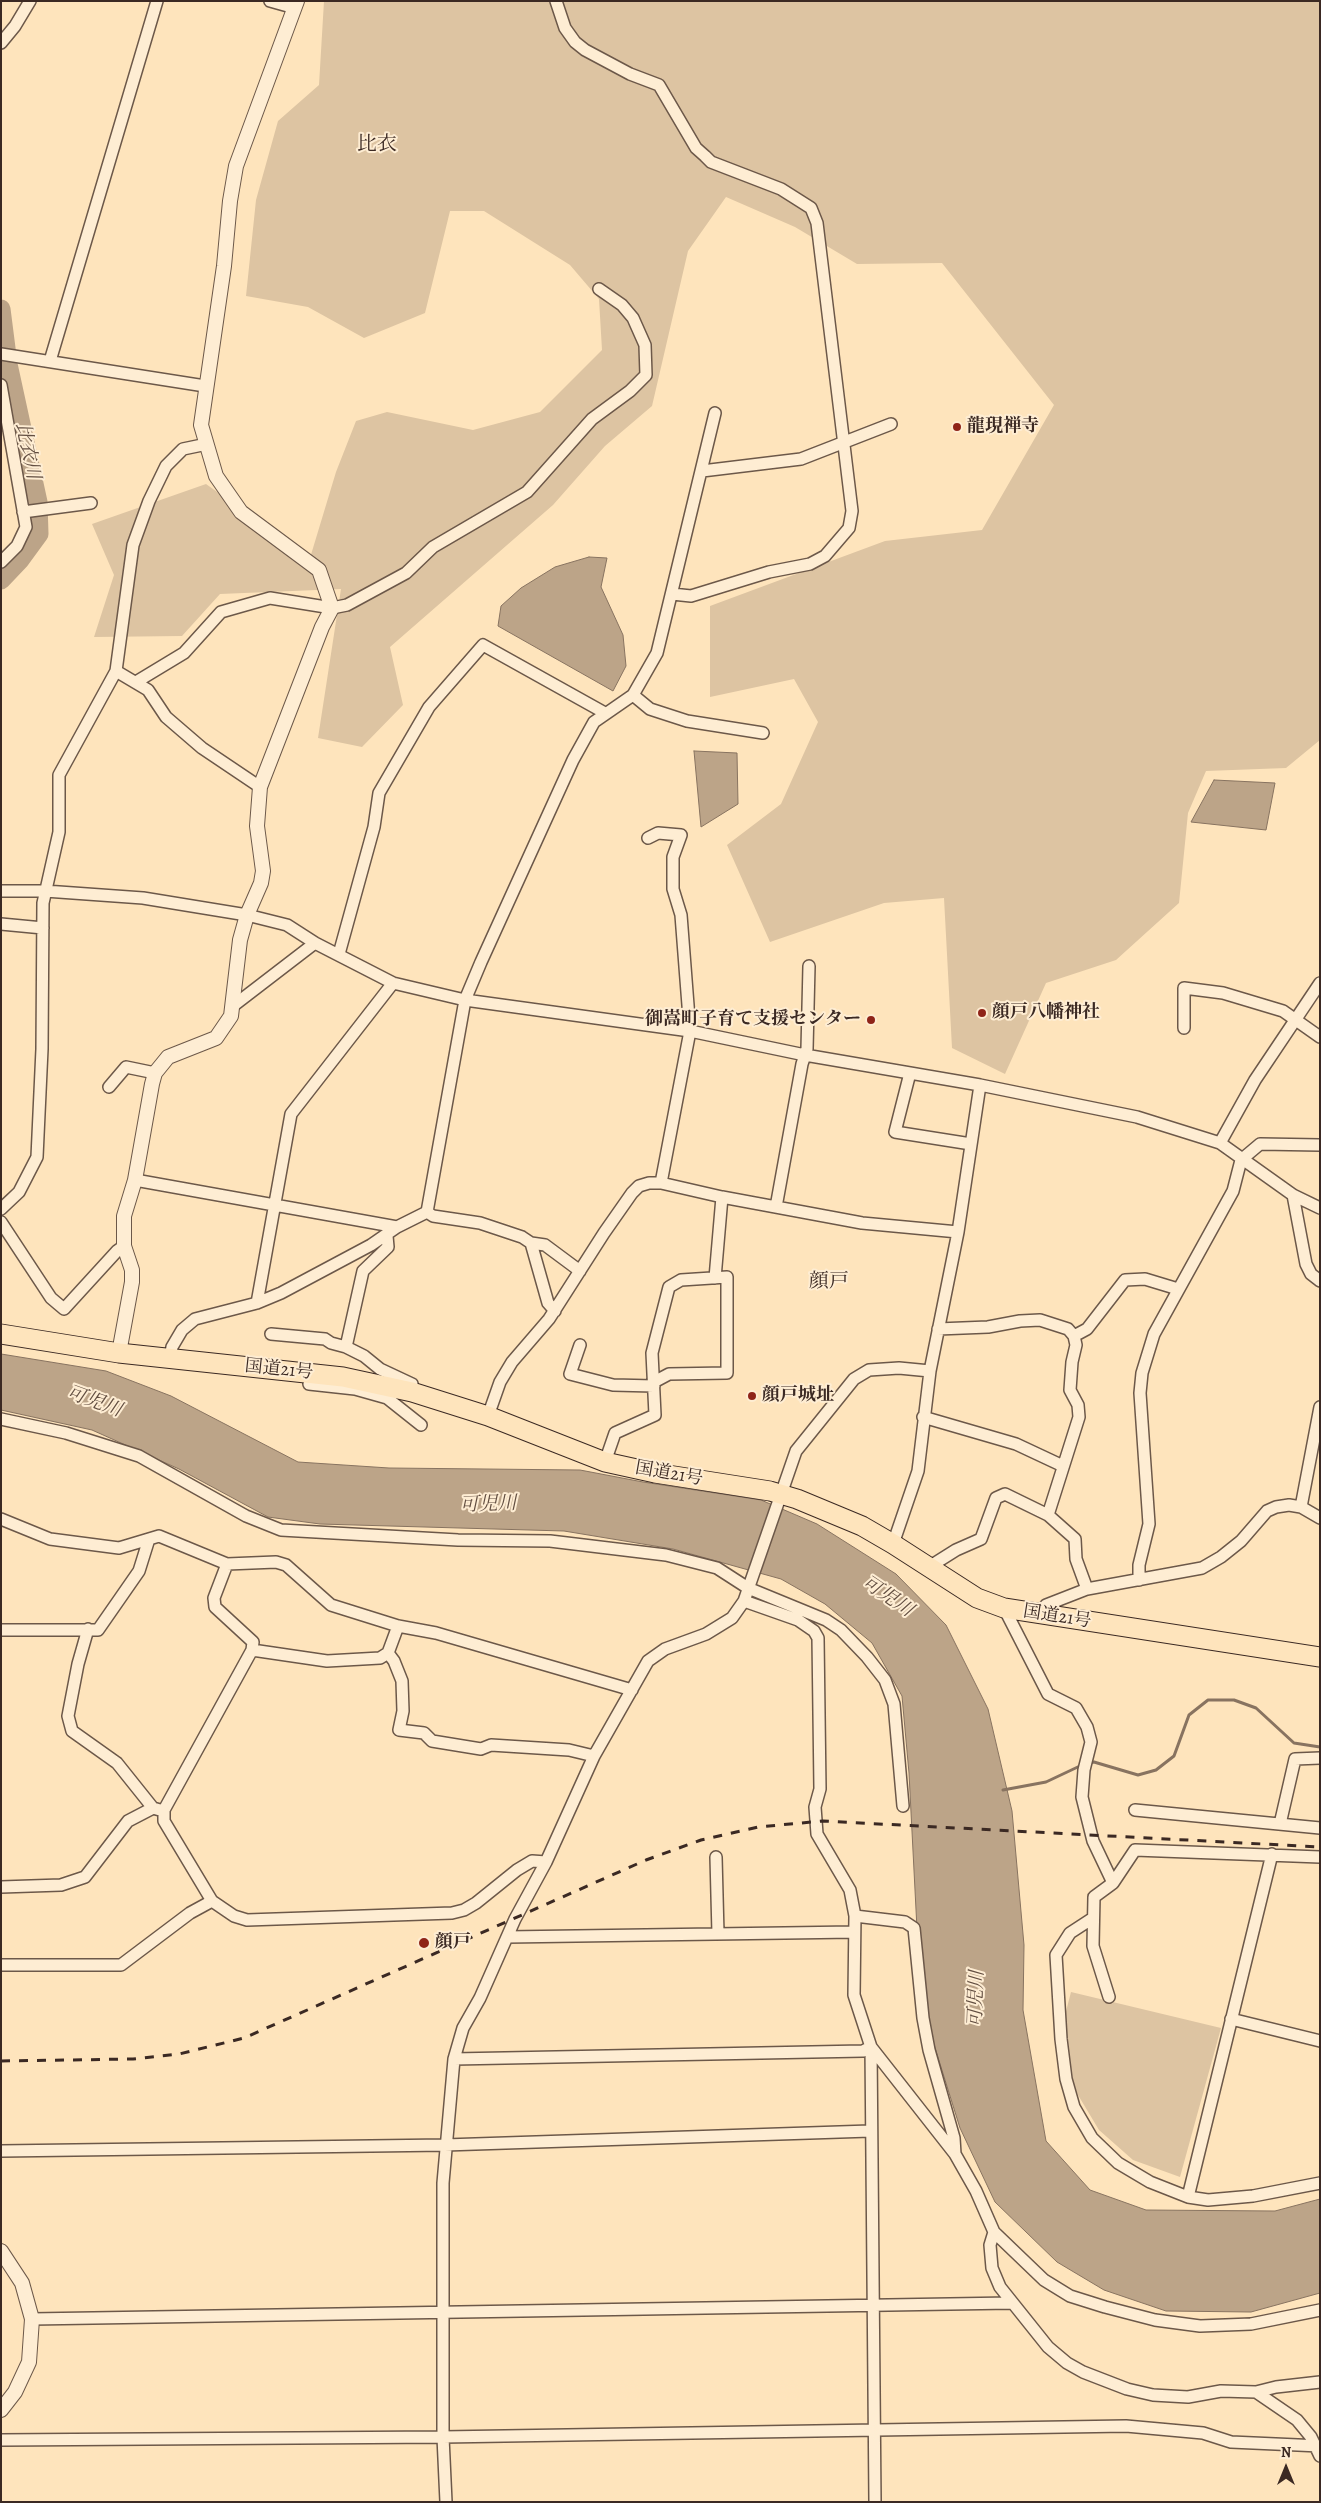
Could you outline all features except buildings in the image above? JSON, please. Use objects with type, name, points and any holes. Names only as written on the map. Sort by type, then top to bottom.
[{"type":"highway","name":"国道21号","points":[[1,1334],[119,1353],[343,1377],[388,1392],[412,1392],[488,1416],[605,1462],[780,1499],[832,1512],[893,1544],[978,1598],[1004,1608],[1039,1615],[1320,1657]]},
{"type":"street","points":[[1,43],[15,26],[30,1]]},
{"type":"street","points":[[50,361],[157,1]]},
{"type":"street","points":[[119,1353],[132,1282],[132,1270],[124,1246],[124,1216],[134,1180],[146,1106],[156,1074],[168,1057],[216,1038],[231,1016],[236,960],[247,916],[256,897],[263,871],[257,826],[260,787],[322,627],[332,608],[318,570],[241,512],[216,476],[201,424],[236,166],[296,5],[270,1]]},
{"type":"street","points":[[556,1],[566,28],[575,42],[585,50],[630,74],[660,85],[696,148],[711,162],[781,189],[811,208],[818,223],[852,511],[850,528],[825,556],[810,564],[769,572],[699,594],[683,596],[672,594]]},
{"type":"street","points":[[136,682],[184,654],[221,612],[270,598],[332,608],[347,605],[375,592],[406,573],[433,547],[455,532],[517,500],[592,419],[630,391],[646,375],[646,345],[634,318],[622,305],[599,289]]},
{"type":"street","points":[[1,354],[205,386]]},
{"type":"street","points":[[1,385],[26,526],[17,546],[1,562]]},
{"type":"street","points":[[427,1212],[465,1000],[574,760],[594,722],[634,695],[657,653],[715,413]]},
{"type":"street","points":[[702,472],[801,459],[891,424]]},
{"type":"street","points":[[1,1209],[19,1192],[37,1157],[46,891],[59,832],[59,775],[116,671],[133,545],[149,501],[166,466],[183,449],[206,444]]},
{"type":"street","points":[[23,512],[91,503]]},
{"type":"street","points":[[340,954],[374,827],[379,793],[428,707],[483,645],[605,713]]},
{"type":"street","points":[[116,671],[136,682],[153,695],[166,717],[185,734],[260,787]]},
{"type":"street","points":[[634,695],[650,709],[687,721],[764,734]]},
{"type":"street","points":[[648,838],[658,833],[681,835],[673,857],[672,888],[680,915],[690,1031],[661,1183]]},
{"type":"street","points":[[1,891],[46,891],[143,898],[247,916],[286,925],[315,943],[394,983],[465,1000],[690,1031],[805,1055],[980,1084],[1138,1117],[1220,1143],[1292,1195],[1320,1208]]},
{"type":"street","points":[[1,924],[44,928]]},
{"type":"street","points":[[233,1006],[315,943]]},
{"type":"street","points":[[776,1207],[807,1048],[809,966]]},
{"type":"street","points":[[257,1303],[273,1204],[291,1114],[394,983]]},
{"type":"street","points":[[1220,1143],[1255,1080],[1320,983]]},
{"type":"street","points":[[1184,1028],[1184,988],[1224,993],[1283,1011],[1296,1018],[1320,1037]]},
{"type":"street","points":[[108,1087],[126,1067],[156,1074]]},
{"type":"street","points":[[910,1073],[894,1132],[971,1144]]},
{"type":"street","points":[[893,1544],[918,1471],[930,1371],[958,1232],[980,1084]]},
{"type":"street","points":[[1139,1580],[1139,1565],[1149,1524],[1140,1393],[1142,1373],[1154,1334],[1232,1191],[1241,1160],[1260,1144],[1320,1145]]},
{"type":"street","points":[[134,1180],[397,1228]]},
{"type":"street","points":[[488,1416],[500,1382],[512,1362],[555,1311],[632,1193],[640,1186],[649,1183],[661,1183],[722,1197],[862,1223],[958,1232]]},
{"type":"street","points":[[1292,1195],[1306,1264],[1311,1274],[1320,1281]]},
{"type":"street","points":[[715,1278],[722,1197]]},
{"type":"street","points":[[170,1358],[172,1347],[182,1330],[195,1319],[257,1303],[281,1293],[387,1236],[397,1228],[427,1212]]},
{"type":"street","points":[[427,1212],[433,1216],[480,1223],[522,1237],[531,1243],[545,1245],[580,1271]]},
{"type":"street","points":[[1,1222],[51,1298],[64,1309],[116,1251],[124,1246]]},
{"type":"street","points":[[346,1347],[363,1271],[388,1247],[387,1236]]},
{"type":"street","points":[[531,1243],[548,1303],[555,1311]]},
{"type":"street","points":[[580,1345],[570,1374],[613,1385],[654,1384],[668,1374],[727,1373],[727,1277],[682,1280],[669,1287],[652,1352],[654,1384],[655,1416],[615,1433],[605,1462]]},
{"type":"street","points":[[1074,1336],[1087,1329],[1125,1280],[1145,1278],[1178,1289]]},
{"type":"street","points":[[938,1329],[988,1328],[1020,1321],[1040,1320],[1068,1329],[1074,1336],[1076,1345],[1072,1362],[1070,1390],[1078,1405],[1079,1417],[1048,1516]]},
{"type":"street","points":[[271,1334],[325,1339],[331,1344],[346,1347],[364,1356],[396,1378],[412,1384],[412,1392]]},
{"type":"street","points":[[446,2502],[443,2437],[443,2184],[454,2059],[463,2028],[480,1998],[507,1937],[546,1862],[594,1756],[648,1661],[665,1649],[706,1634],[732,1618],[744,1601],[796,1451],[854,1379],[869,1370],[899,1368],[930,1371]]},
{"type":"street","points":[[309,1384],[388,1392],[421,1424]]},
{"type":"street","points":[[1301,1507],[1320,1407]]},
{"type":"street","points":[[923,1417],[1016,1444],[1064,1466]]},
{"type":"street","points":[[1,1419],[66,1433],[139,1456],[246,1516],[281,1530],[458,1540],[550,1540],[666,1555],[717,1568],[748,1588],[826,1620],[852,1641],[885,1680],[894,1704],[903,1806]]},
{"type":"street","points":[[934,1571],[956,1550],[981,1539],[996,1498],[1005,1494],[1048,1516],[1076,1539],[1076,1559],[1087,1589]]},
{"type":"street","points":[[1039,1615],[1046,1605],[1087,1589],[1202,1568],[1221,1557],[1241,1541],[1267,1511],[1289,1505],[1301,1507],[1320,1518]]},
{"type":"street","points":[[1,1519],[50,1539],[119,1548],[159,1536],[227,1564],[276,1562],[286,1565],[331,1605],[398,1626],[436,1633],[632,1690]]},
{"type":"street","points":[[1,1630],[98,1630],[139,1570],[149,1539]]},
{"type":"street","points":[[1,1887],[61,1885],[85,1877],[128,1821],[158,1809],[252,1650],[253,1642],[216,1607],[214,1598],[227,1564]]},
{"type":"street","points":[[744,1601],[798,1620],[814,1631],[818,1638],[820,1789],[815,1807],[817,1834],[850,1890],[855,1916],[854,1995],[870,2047],[875,2502]]},
{"type":"street","points":[[1004,1608],[1048,1694],[1076,1708],[1087,1727],[1091,1742],[1084,1770],[1082,1797],[1093,1841],[1113,1883]]},
{"type":"street","points":[[252,1650],[328,1661],[380,1658],[388,1654],[398,1626]]},
{"type":"street","points":[[88,1629],[78,1664],[68,1716],[72,1731],[118,1764],[158,1809],[212,1902],[234,1916],[247,1920],[452,1913],[464,1910],[476,1903],[517,1870],[532,1861],[546,1862]]},
{"type":"street","points":[[388,1654],[394,1661],[402,1681],[403,1711],[399,1730],[424,1733],[432,1741],[481,1749],[491,1744],[569,1750],[594,1756]]},
{"type":"street","points":[[1280,1824],[1295,1759],[1320,1758]]},
{"type":"street","points":[[1135,1810],[1320,1828]]},
{"type":"street","points":[[1109,1997],[1093,1946],[1094,1897],[1113,1883],[1135,1850],[1320,1856]]},
{"type":"street","points":[[1188,2197],[1272,1854]]},
{"type":"street","points":[[716,1857],[718,1934]]},
{"type":"street","points":[[1,1965],[120,1965],[190,1913],[212,1902]]},
{"type":"street","points":[[855,1916],[905,1922],[914,1928],[923,2018],[929,2050],[954,2138],[955,2154]]},
{"type":"street","points":[[1093,1918],[1070,1933],[1056,1955],[1061,2039],[1066,2079],[1074,2107],[1092,2138],[1118,2163],[1150,2182],[1188,2197],[1208,2200],[1253,2196],[1320,2183]]},
{"type":"street","points":[[507,1937],[854,1932]]},
{"type":"street","points":[[1231,2018],[1320,2041]]},
{"type":"street","points":[[454,2059],[863,2052],[870,2047]]},
{"type":"street","points":[[870,2047],[955,2154],[976,2191],[994,2232],[1044,2280],[1070,2296],[1147,2318],[1200,2326],[1251,2324],[1320,2310]]},
{"type":"street","points":[[1,2151],[445,2145],[870,2131]]},
{"type":"street","points":[[994,2232],[990,2245],[992,2268],[1000,2287],[1048,2347],[1067,2363],[1127,2388],[1153,2395],[1188,2396],[1221,2391],[1256,2392],[1276,2387],[1320,2382]]},
{"type":"street","points":[[1,2251],[22,2283],[32,2319],[29,2362],[15,2392],[1,2410]]},
{"type":"street","points":[[32,2319],[443,2314],[1011,2303]]},
{"type":"street","points":[[1256,2392],[1297,2420],[1318,2449]]},
{"type":"street","points":[[1,2440],[443,2437],[1126,2426],[1203,2433],[1231,2442],[1318,2449]]},
{"type":"shaded area","points":[[324,1],[1320,1],[1320,740],[1286,768],[1206,771],[1188,813],[1179,903],[1116,960],[1046,983],[1005,1074],[952,1048],[944,898],[884,903],[770,942],[727,845],[781,804],[818,722],[794,679],[710,697],[710,606],[885,541],[982,530],[1054,405],[942,263],[857,264],[795,227],[726,197],[688,251],[652,406],[605,446],[553,505],[390,647],[403,705],[362,747],[318,738],[341,589],[220,594],[182,636],[94,637],[114,575],[92,524],[206,484],[310,558],[336,472],[356,421],[387,412],[473,430],[540,412],[602,350],[599,299],[570,265],[484,211],[450,211],[425,313],[364,338],[308,307],[246,296],[256,200],[278,121],[319,85]]},
{"type":"shaded area","points":[[1071,1992],[1221,2028],[1180,2177],[1133,2160],[1099,2130],[1078,2095],[1068,2068],[1063,2023]]},
{"type":"water","points":[[589,557],[607,558],[601,587],[623,635],[626,666],[613,691],[498,626],[501,606],[521,588],[555,567]]},
{"type":"water","points":[[694,751],[737,753],[738,804],[701,827]]},
{"type":"water","points":[[1214,780],[1275,783],[1266,830],[1191,822]]},
{"type":"water","name":"可児川","points":[[1,1354],[106,1371],[171,1396],[298,1462],[389,1468],[580,1470],[643,1482],[761,1500],[817,1524],[896,1574],[946,1625],[988,1709],[1012,1811],[1024,1945],[1023,2010],[1046,2141],[1090,2190],[1146,2210],[1275,2211],[1320,2199],[1320,2293],[1251,2312],[1166,2311],[1104,2290],[1057,2262],[995,2202],[960,2128],[931,2035],[917,1929],[909,1773],[902,1696],[872,1643],[825,1604],[781,1579],[673,1549],[564,1531],[320,1524],[268,1517],[179,1469],[92,1430],[1,1410]]},
{"type":"waterway","name":"比衣川","points":[[1,309],[8,364],[38,502],[39,534],[20,560],[1,580]]},
{"type":"waterway","points":[[1088,1763],[1094,1762],[1138,1775],[1156,1770],[1174,1756],[1189,1715],[1208,1700],[1234,1700],[1256,1708],[1294,1743],[1320,1747]]},
{"type":"waterway","points":[[1003,1790],[1046,1782],[1082,1765]]},
{"type":"railway","points":[[1,2061],[133,2059],[179,2054],[244,2038],[646,1860],[701,1840],[758,1827],[823,1821],[1320,1847]]},
{"type":"place","name":"龍現禅寺","points":[[957,427]]},
{"type":"place","name":"顔戸八幡神社","points":[[982,1013]]},
{"type":"place","name":"御嵩町子育て支援センター","points":[[871,1020]]},
{"type":"place","name":"顔戸城址","points":[[752,1396]]},
{"type":"place","name":"顔戸","points":[[424,1943]]},
{"type":"district","name":"比衣","points":[[377,145]]},
{"type":"district","name":"顔戸","points":[[829,1282]]}]
